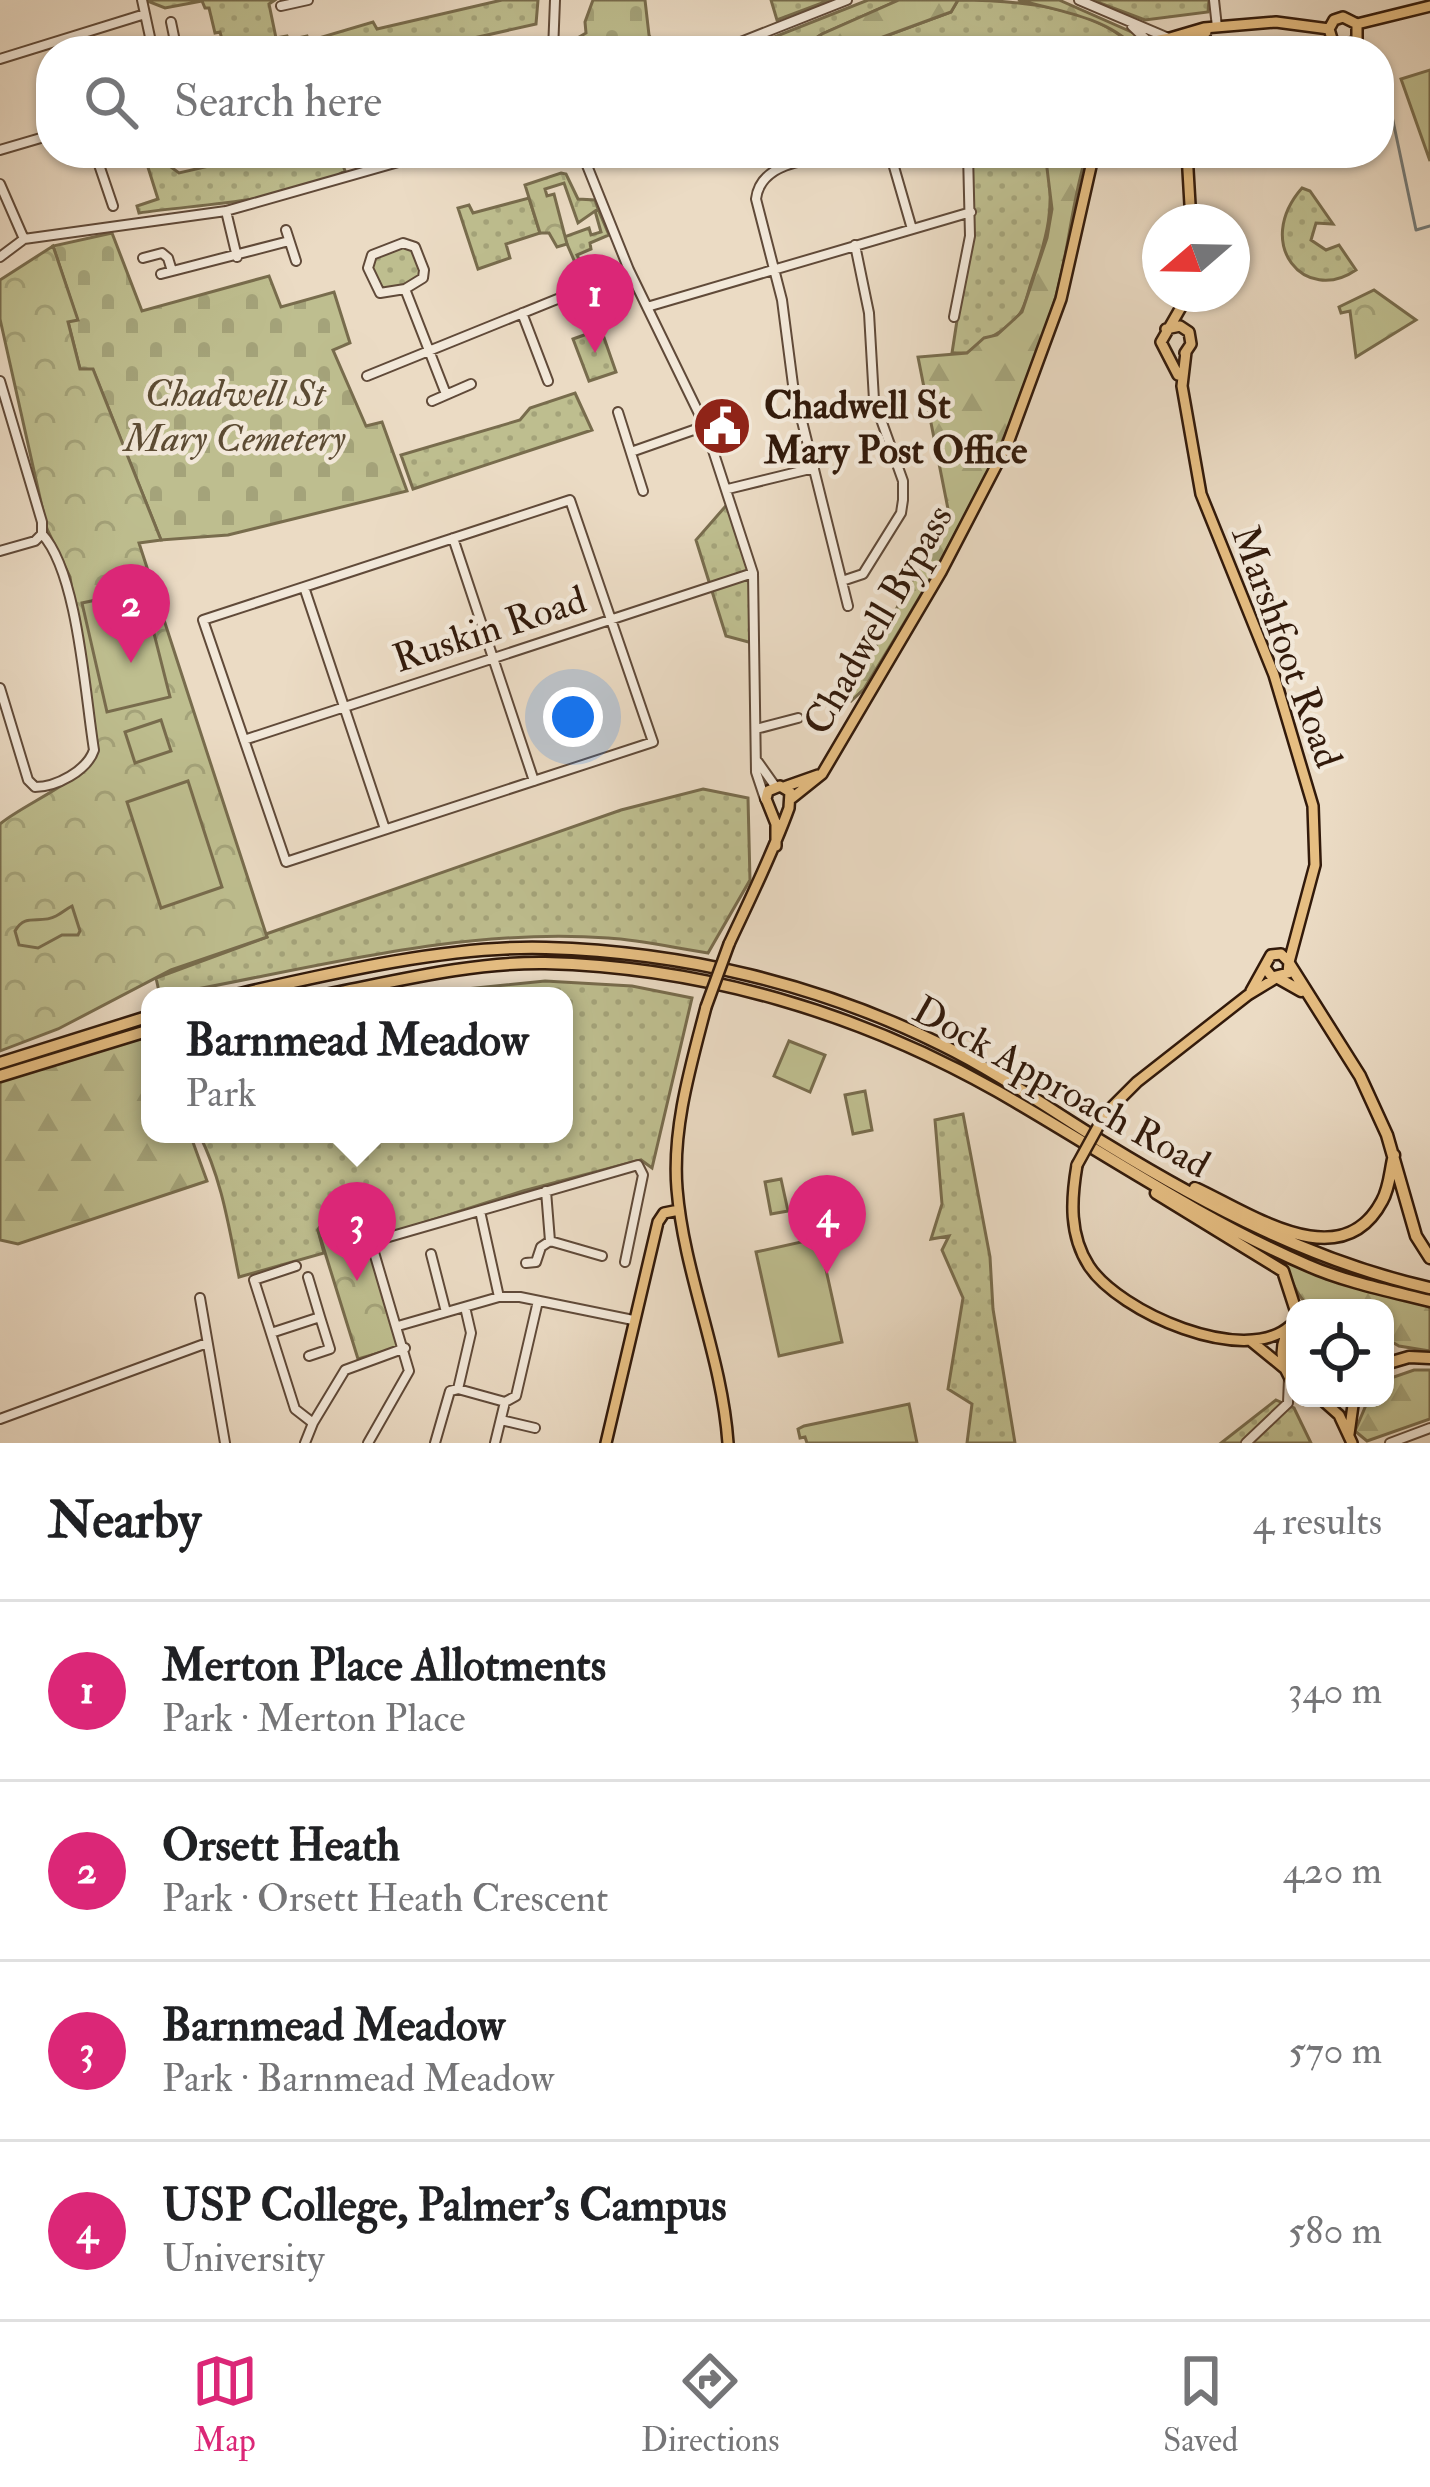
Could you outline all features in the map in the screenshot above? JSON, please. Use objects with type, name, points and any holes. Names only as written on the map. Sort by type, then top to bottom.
[{"type":"highway","name":"Dock Approach Road","points":[[277,987],[430,957],[543,948],[680,958],[756,976],[942,1045],[1203,1200],[1316,1255],[1430,1288]]},
{"type":"highway","name":"Dock Approach Road","points":[[367,987],[434,974],[543,963],[682,976],[740,988],[871,1028],[994,1089],[1115,1163],[1310,1267],[1430,1301]]},
{"type":"highway","points":[[1290,963],[1350,1057],[1394,1155],[1416,1235],[1430,1258]]},
{"type":"highway","points":[[1277,978],[1308,996]]},
{"type":"highway","points":[[0,1063],[141,1019]]},
{"type":"highway","points":[[0,1076],[141,1033]]},
{"type":"highway","points":[[1106,1144],[1280,1230],[1322,1238],[1344,1234],[1372,1216],[1385,1196],[1394,1155]]},
{"type":"highway","points":[[1115,1163],[1175,1207],[1283,1271],[1293,1299]]},
{"type":"highway","points":[[1394,1361],[1430,1358]]},
{"type":"main road","points":[[1331,36],[1334,20],[1343,16],[1357,24],[1430,6]]},
{"type":"main road","points":[[1178,36],[1276,22],[1329,29]]},
{"type":"main road","points":[[1357,24],[1357,36]]},
{"type":"main road","points":[[1198,36],[1216,28]]},
{"type":"main road","name":"Chadwell Bypass","points":[[790,803],[822,774],[941,572],[1009,443],[1060,299],[1091,168]]},
{"type":"main road","points":[[1188,168],[1190,204]]},
{"type":"main road","name":"Marshfoot Road","points":[[1176,312],[1161,342],[1182,386],[1194,467],[1208,516],[1274,674],[1309,787],[1315,865],[1290,963]]},
{"type":"main road","name":"Marshfoot Road","points":[[1182,386],[1191,341],[1185,312]]},
{"type":"main road","points":[[1163,333],[1172,326],[1186,328]]},
{"type":"main road","points":[[1168,353],[1186,352]]},
{"type":"main road","name":"Chadwell Bypass","points":[[780,787],[822,774]]},
{"type":"main road","points":[[776,846],[773,811],[766,799],[780,787],[790,803]]},
{"type":"main road","points":[[773,811],[782,812],[790,803]]},
{"type":"main road","points":[[728,1443],[721,1384],[679,1210],[677,1145],[706,1006],[790,803]]},
{"type":"main road","name":"Marshfoot Road","points":[[1274,954],[1298,927]]},
{"type":"main road","points":[[1248,995],[1266,969],[1266,961],[1274,954],[1284,955],[1290,963],[1286,975],[1248,995],[1137,1082],[1105,1114],[1077,1165],[1073,1223],[1085,1259],[1101,1280],[1121,1298],[1160,1319],[1251,1341],[1270,1340],[1286,1325]]},
{"type":"main road","points":[[1266,969],[1277,978]]},
{"type":"main road","points":[[606,1443],[658,1222],[664,1213],[679,1210]]},
{"type":"main road","points":[[1251,1341],[1286,1374]]},
{"type":"main road","points":[[1330,1407],[1351,1438]]},
{"type":"main road","points":[[1351,1438],[1353,1407]]},
{"type":"street","points":[[142,0],[150,36]]},
{"type":"street","points":[[281,6],[308,0]]},
{"type":"street","points":[[554,36],[555,0]]},
{"type":"street","points":[[756,36],[848,0]]},
{"type":"street","points":[[1079,0],[1163,36]]},
{"type":"street","points":[[1214,0],[1216,28]]},
{"type":"street","points":[[72,36],[145,14]]},
{"type":"street","points":[[1120,19],[1138,36]]},
{"type":"street","points":[[170,22],[174,36]]},
{"type":"street","points":[[0,58],[36,47]]},
{"type":"street","points":[[0,150],[36,139]]},
{"type":"street","points":[[100,168],[113,207]]},
{"type":"street","points":[[0,257],[24,239],[226,211],[377,168]]},
{"type":"street","points":[[589,168],[629,270],[705,426],[753,573],[758,783],[766,799]]},
{"type":"street","points":[[779,168],[766,175],[756,199],[775,269],[793,385],[848,606]]},
{"type":"street","points":[[894,168],[912,229]]},
{"type":"street","points":[[954,317],[970,236],[969,168]]},
{"type":"street","points":[[0,184],[24,239]]},
{"type":"street","points":[[226,211],[237,257]]},
{"type":"street","points":[[647,307],[971,212]]},
{"type":"street","points":[[286,230],[296,261]]},
{"type":"street","points":[[160,274],[289,241]]},
{"type":"street","points":[[404,243],[415,248],[423,278],[405,289],[380,293],[368,268],[372,255],[404,243]]},
{"type":"street","points":[[842,581],[863,574],[901,513],[904,500],[903,481],[874,400],[868,313],[856,245]]},
{"type":"street","points":[[143,258],[162,254],[172,272]]},
{"type":"street","points":[[368,376],[629,270]]},
{"type":"street","points":[[405,289],[446,394]]},
{"type":"street","points":[[522,313],[548,381]]},
{"type":"street","points":[[0,381],[42,534],[67,578],[94,750],[91,760],[44,788],[35,787],[28,780],[0,688]]},
{"type":"street","points":[[432,401],[471,384]]},
{"type":"street","points":[[617,412],[643,491]]},
{"type":"street","points":[[631,452],[705,426]]},
{"type":"street","points":[[728,489],[814,468]]},
{"type":"street","points":[[570,500],[652,742],[286,862],[203,620],[453,538],[570,500]]},
{"type":"street","points":[[0,551],[35,541],[42,534]]},
{"type":"street","points":[[453,538],[533,781]]},
{"type":"street","name":"Ruskin Road","points":[[244,740],[753,573]]},
{"type":"street","points":[[304,587],[386,829]]},
{"type":"street","points":[[757,729],[795,721]]},
{"type":"street","points":[[757,761],[780,787]]},
{"type":"street","points":[[368,1443],[409,1371],[374,1249],[382,1239],[638,1165],[643,1168],[625,1262]]},
{"type":"street","points":[[547,1191],[550,1241]]},
{"type":"street","points":[[480,1210],[499,1298]]},
{"type":"street","points":[[526,1263],[536,1262],[541,1247],[550,1241],[602,1256]]},
{"type":"street","points":[[431,1254],[446,1312]]},
{"type":"street","points":[[296,1266],[254,1280],[296,1408],[313,1424]]},
{"type":"street","points":[[308,1277],[329,1349],[308,1356]]},
{"type":"street","points":[[200,1298],[223,1442]]},
{"type":"street","points":[[398,1326],[499,1298],[633,1320]]},
{"type":"street","points":[[458,1389],[505,1402],[516,1396],[538,1301]]},
{"type":"street","points":[[435,1443],[445,1398],[458,1389],[471,1333],[465,1307]]},
{"type":"street","points":[[271,1333],[320,1317]]},
{"type":"street","points":[[0,1419],[207,1343]]},
{"type":"street","points":[[305,1443],[346,1370],[405,1348]]},
{"type":"street","points":[[495,1443],[505,1402]]},
{"type":"street","points":[[1246,1443],[1286,1405]]},
{"type":"street","points":[[501,1420],[535,1428]]},
{"type":"street","points":[[1390,1443],[1430,1428]]},
{"type":"green space","points":[[145,0],[275,0],[269,4],[276,36],[221,36],[215,33],[209,8],[202,1],[165,8]]},
{"type":"green space","points":[[502,0],[538,0],[536,24],[483,36],[326,36],[373,22],[377,29]]},
{"type":"green space","points":[[593,0],[645,0],[650,36],[581,36],[586,33]]},
{"type":"green space","points":[[771,0],[830,0],[777,20]]},
{"type":"green space","points":[[868,0],[899,0],[819,36],[777,36]]},
{"type":"green space","points":[[899,0],[958,0],[951,12],[886,36],[819,36]]},
{"type":"green space","points":[[958,0],[1028,4],[1077,14],[1121,36],[886,36],[951,12]]},
{"type":"green space","points":[[1018,0],[1059,0],[1138,36],[1121,36],[1065,12]]},
{"type":"green space","points":[[1092,0],[1209,0],[1208,12],[1145,20]]},
{"type":"green space","points":[[1430,70],[1430,161],[1401,79]]},
{"type":"green space","points":[[148,168],[172,168],[179,173],[201,168],[345,171],[273,196],[139,213],[137,206],[158,199]]},
{"type":"green space","points":[[968,168],[1047,168],[1048,221],[1021,311],[1007,327],[967,353],[952,353],[970,236]]},
{"type":"green space","points":[[1047,168],[1083,168],[1056,296],[1020,400],[948,548],[864,689],[851,701],[847,698],[949,514],[918,357],[967,353],[1022,312],[1052,209]]},
{"type":"green space","points":[[566,174],[578,199],[595,200],[598,209],[578,223],[564,183],[545,189],[547,196],[554,194],[567,244],[557,247],[549,233],[540,233],[525,185]]},
{"type":"green space","points":[[1302,188],[1310,191],[1333,224],[1316,223],[1311,240],[1326,250],[1339,245],[1356,270],[1337,279],[1319,280],[1292,263],[1284,248],[1283,229],[1288,209]]},
{"type":"green space","points":[[529,198],[540,233],[506,244],[510,258],[478,269],[458,208],[469,205],[473,213]]},
{"type":"green space","points":[[598,209],[609,235],[577,255],[581,263],[594,258],[599,274],[583,281],[564,237],[589,228],[591,235],[601,232]]},
{"type":"green space","name":"Chadwell St Mary Cemetery","points":[[112,233],[142,311],[269,276],[281,307],[334,292],[350,343],[333,350],[366,426],[382,422],[407,491],[228,535],[161,540],[93,370],[80,369],[68,321],[77,319],[53,246]]},
{"type":"green space","points":[[410,244],[424,270],[418,284],[380,293],[369,261],[372,255]]},
{"type":"green space","points":[[53,246],[78,320],[68,322],[80,369],[93,369],[161,540],[139,543],[267,937],[171,970],[58,1029],[0,1051],[0,824],[70,780],[97,750],[70,577],[47,529],[0,319],[0,280]]},
{"type":"green space","points":[[1374,290],[1416,320],[1356,357],[1350,311],[1341,313],[1339,307]]},
{"type":"green space","points":[[601,329],[616,372],[589,381],[573,339]]},
{"type":"green space","points":[[575,393],[592,430],[413,489],[401,455],[520,420],[530,408]]},
{"type":"green space","points":[[731,500],[753,573],[756,644],[726,636],[696,540]]},
{"type":"green space","points":[[143,590],[170,697],[107,712],[82,603]]},
{"type":"green space","points":[[161,720],[171,751],[135,763],[125,732]]},
{"type":"green space","points":[[188,781],[222,887],[161,908],[127,802]]},
{"type":"green space","points":[[703,789],[748,798],[750,880],[708,953],[608,938],[495,939],[382,953],[206,987],[158,987],[156,978],[266,934],[621,810]]},
{"type":"green space","points":[[72,906],[78,935],[62,935],[38,948],[19,945],[15,931],[24,922],[50,918]]},
{"type":"green space","points":[[545,981],[632,986],[692,998],[652,1168],[641,1160],[523,1191],[376,1238],[370,1246],[364,1217],[343,1210],[328,1214],[318,1230],[324,1253],[239,1277],[219,1186],[203,1143],[573,1143],[573,987],[486,987]]},
{"type":"green space","points":[[141,1038],[141,1143],[193,1143],[207,1181],[18,1244],[0,1240],[0,1080]]},
{"type":"green space","points":[[789,1041],[825,1055],[810,1092],[774,1076]]},
{"type":"green space","points":[[865,1091],[872,1130],[853,1134],[845,1095]]},
{"type":"green space","points":[[963,1114],[990,1257],[993,1309],[1015,1443],[967,1443],[972,1404],[948,1389],[963,1298],[942,1250],[949,1236],[931,1239],[942,1204],[935,1120]]},
{"type":"green space","points":[[781,1179],[788,1211],[771,1214],[765,1182]]},
{"type":"green space","points":[[343,1210],[364,1216],[399,1343],[358,1359],[318,1230],[328,1214]]},
{"type":"green space","points":[[819,1238],[842,1342],[779,1356],[756,1252]]},
{"type":"green space","points":[[1282,1261],[1430,1304],[1430,1351],[1394,1343],[1394,1299],[1303,1299]]},
{"type":"green space","points":[[1430,1370],[1430,1419],[1367,1441],[1355,1431],[1365,1407],[1394,1407],[1394,1377]]},
{"type":"green space","points":[[1276,1400],[1294,1408],[1311,1443],[1221,1443]]},
{"type":"green space","points":[[909,1404],[917,1443],[807,1443],[805,1437],[800,1438],[798,1429],[804,1426]]},
{"type":"waterway","points":[[1394,126],[1416,230],[1430,226]]},
{"type":"place","name":"Merton Place Allotments","points":[[595,353]]},
{"type":"place","name":"Chadwell St Mary Post Office","points":[[722,426]]},
{"type":"place","name":"Orsett Heath","points":[[131,663]]},
{"type":"place","name":"USP College, Palmer's Campus","points":[[827,1274]]},
{"type":"place","name":"Barnmead Meadow","points":[[357,1281]]}]
